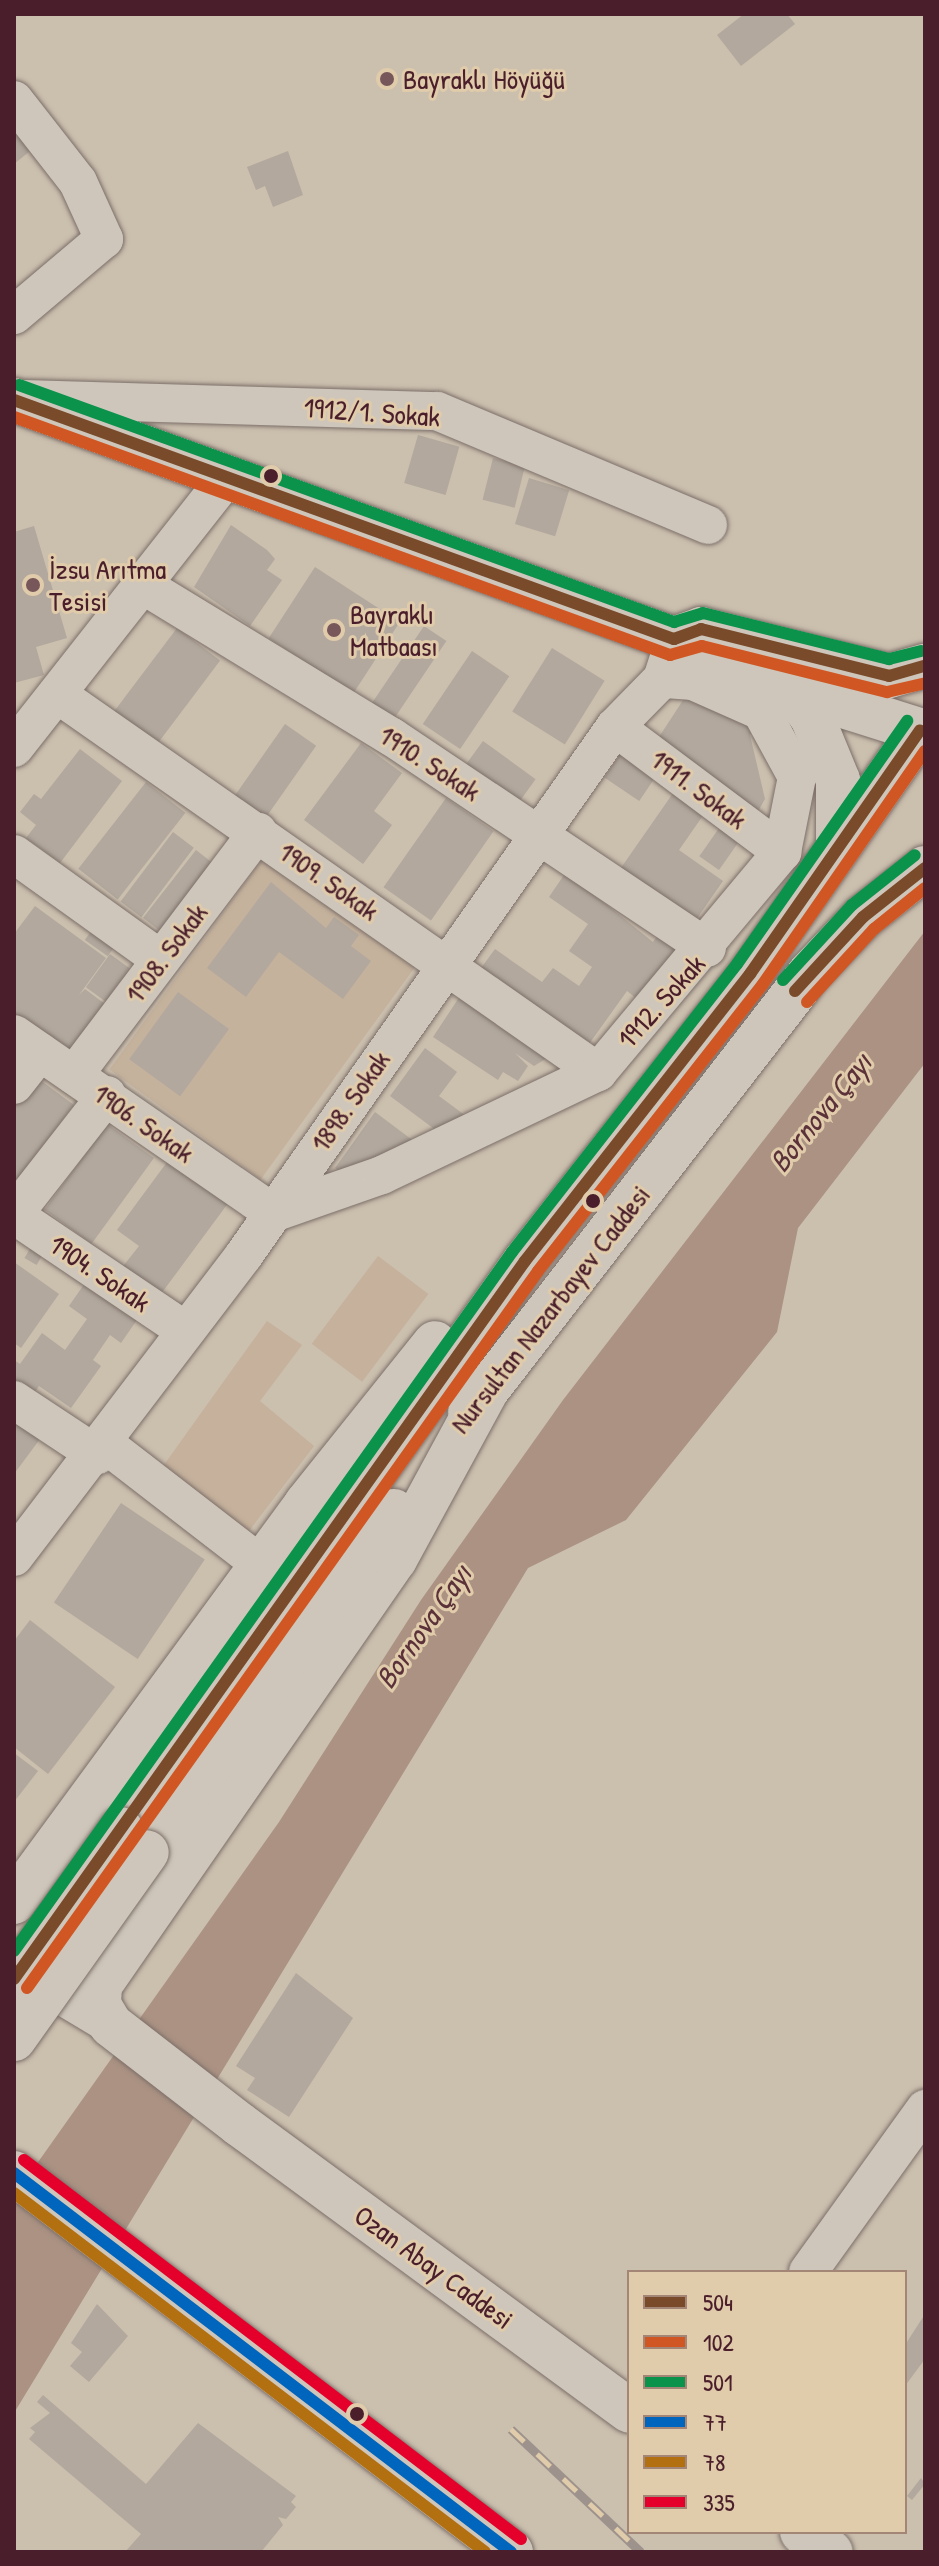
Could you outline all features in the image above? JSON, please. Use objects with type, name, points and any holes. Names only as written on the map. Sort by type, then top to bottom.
[{"type":"main road","points":[[14,399],[225,480],[668,659],[694,659],[921,724]]},
{"type":"main road","points":[[668,659],[701,629],[889,676],[925,666]]},
{"type":"main road","points":[[790,688],[812,717],[838,780],[838,847]]},
{"type":"main road","name":"Nursultan Nazarbayev Caddesi","points":[[134,1841],[525,1261],[750,974],[921,724]]},
{"type":"main road","name":"Nursultan Nazarbayev Caddesi","points":[[134,1841],[308,1623],[809,974],[863,917],[925,868]]},
{"type":"main road","points":[[14,1902],[263,1566],[464,1309],[525,1261]]},
{"type":"main road","points":[[111,2025],[99,2005],[100,1985],[395,1559],[488,1388]]},
{"type":"main road","points":[[14,1979],[134,1841]]},
{"type":"main road","points":[[14,2039],[134,1841]]},
{"type":"main road","name":"Ozan Abay Caddesi","points":[[111,2025],[239,2124],[627,2409]]},
{"type":"main road","points":[[14,2173],[511,2552]]},
{"type":"main road","points":[[805,2534],[831,2552]]},
{"type":"street","points":[[14,100],[78,182],[104,239],[14,315]]},
{"type":"street","name":"1912/1. Sokak","points":[[14,399],[437,411],[708,525]]},
{"type":"street","points":[[14,748],[146,587],[225,480]]},
{"type":"street","name":"1910. Sokak","points":[[146,587],[542,836],[707,948]]},
{"type":"street","name":"1898. Sokak","points":[[14,1557],[101,1450],[273,1213],[447,964],[542,836],[615,727],[668,659]]},
{"type":"street","name":"1912. Sokak","points":[[273,1213],[382,1175],[598,1072],[707,948],[782,852],[797,777],[770,721],[761,711],[693,681],[668,659]]},
{"type":"street","name":"1909. Sokak","points":[[57,694],[598,1072]]},
{"type":"street","name":"1911. Sokak","points":[[615,727],[782,852]]},
{"type":"street","name":"1908. Sokak","points":[[74,1075],[258,832]]},
{"type":"street","points":[[14,854],[160,959]]},
{"type":"street","points":[[14,1085],[27,1043]]},
{"type":"street","name":"1906. Sokak","points":[[27,1043],[107,1095],[273,1213]]},
{"type":"street","points":[[14,1214],[107,1095]]},
{"type":"street","name":"1904. Sokak","points":[[14,1214],[186,1331]]},
{"type":"street","points":[[14,1400],[101,1450],[263,1566]]},
{"type":"street","points":[[14,1968],[111,2025]]},
{"type":"street","points":[[809,2270],[925,2109]]},
{"type":"shaded area","points":[[271,847],[422,957],[261,1179],[109,1069]]},
{"type":"shaded area","points":[[378,1256],[428,1294],[362,1382],[312,1344]]},
{"type":"shaded area","points":[[267,1321],[302,1345],[260,1401],[314,1446],[242,1540],[156,1476]]},
{"type":"water","name":"Bornova Çayı","points":[[925,931],[925,1063],[798,1228],[777,1332],[626,1520],[528,1568],[14,2413],[14,2196],[279,1822],[421,1600],[563,1400]]},
{"type":"building","points":[[744,14],[787,14],[795,24],[741,66],[717,35]]},
{"type":"building","points":[[14,111],[40,143],[14,164]]},
{"type":"building","points":[[288,151],[303,195],[273,207],[265,186],[256,190],[247,167]]},
{"type":"building","points":[[418,435],[459,447],[446,495],[404,483]]},
{"type":"building","points":[[493,458],[525,466],[515,508],[483,500]]},
{"type":"building","points":[[529,478],[569,490],[555,536],[515,524]]},
{"type":"building","points":[[231,525],[267,550],[275,559],[267,570],[282,580],[250,626],[194,587]]},
{"type":"building","name":"İzsu Arıtma Tesisi","points":[[34,526],[67,638],[36,647],[44,675],[14,683],[14,532]]},
{"type":"building","name":"Bayraklı Matbaası","points":[[315,567],[400,622],[353,693],[269,638]]},
{"type":"building","points":[[424,626],[446,641],[393,721],[370,706]]},
{"type":"building","points":[[177,628],[220,660],[149,755],[106,722]]},
{"type":"building","points":[[552,648],[605,681],[565,744],[512,712]]},
{"type":"building","points":[[472,651],[509,676],[460,749],[423,724]]},
{"type":"building","points":[[693,685],[756,725],[750,735],[765,799],[753,820],[655,743]]},
{"type":"building","points":[[285,724],[316,746],[262,824],[231,802]]},
{"type":"building","points":[[483,741],[536,779],[519,803],[466,764]]},
{"type":"building","points":[[629,741],[664,764],[639,801],[604,777]]},
{"type":"building","points":[[361,743],[402,773],[374,811],[392,825],[363,864],[304,820]]},
{"type":"building","points":[[80,749],[122,781],[60,863],[26,838],[36,825],[20,812],[34,794],[41,799]]},
{"type":"building","points":[[146,782],[185,813],[118,899],[78,869]]},
{"type":"building","points":[[678,786],[709,807],[679,850],[723,881],[691,927],[616,875]]},
{"type":"building","points":[[446,798],[494,831],[431,921],[383,887]]},
{"type":"building","points":[[724,821],[744,835],[719,870],[699,856]]},
{"type":"building","points":[[173,832],[194,848],[141,917],[121,901]]},
{"type":"building","points":[[196,850],[224,872],[171,940],[143,918]]},
{"type":"building","points":[[566,872],[653,942],[659,933],[680,948],[641,1002],[627,991],[584,1051],[476,975],[495,949],[542,982],[553,968],[579,986],[592,967],[569,951],[588,924],[549,897]]},
{"type":"building","points":[[271,882],[326,928],[334,917],[359,935],[351,946],[371,961],[343,999],[279,952],[246,997],[207,968]]},
{"type":"building","points":[[35,906],[106,958],[79,995],[85,989],[109,1007],[72,1058],[14,1015],[14,934]]},
{"type":"building","points":[[94,927],[117,943],[108,956],[85,940]]},
{"type":"building","points":[[110,954],[135,972],[111,1005],[86,987]]},
{"type":"building","points":[[466,987],[560,1050],[534,1066],[515,1053],[528,1066],[518,1081],[503,1072],[498,1080],[433,1037]]},
{"type":"building","points":[[178,992],[229,1029],[180,1096],[129,1059]]},
{"type":"building","points":[[425,1048],[457,1072],[439,1096],[466,1116],[437,1131],[390,1096]]},
{"type":"building","points":[[36,1077],[74,1105],[14,1186],[14,1105]]},
{"type":"building","points":[[375,1112],[415,1142],[354,1181],[335,1168]]},
{"type":"building","points":[[107,1124],[154,1158],[92,1244],[45,1210]]},
{"type":"building","points":[[170,1158],[229,1202],[158,1298],[120,1270],[139,1246],[117,1230]]},
{"type":"building","points":[[32,1245],[44,1252],[37,1265],[24,1258]]},
{"type":"building","points":[[14,1262],[59,1294],[21,1348],[14,1343]]},
{"type":"building","points":[[87,1280],[139,1317],[121,1343],[110,1335],[93,1360],[101,1366],[71,1408],[39,1386],[34,1394],[14,1379],[14,1360],[20,1364],[42,1333],[65,1350],[87,1319],[69,1306]]},
{"type":"building","points":[[14,1422],[43,1435],[14,1474]]},
{"type":"building","points":[[121,1503],[205,1559],[138,1659],[54,1602]]},
{"type":"building","points":[[30,1620],[115,1687],[48,1774],[14,1747],[14,1641]]},
{"type":"building","points":[[14,1753],[38,1771],[14,1802]]},
{"type":"building","points":[[296,1973],[353,2018],[289,2117],[247,2090],[255,2078],[236,2066]]},
{"type":"building","points":[[97,2304],[128,2336],[89,2382],[70,2366],[82,2352],[71,2343]]},
{"type":"building","points":[[925,2314],[925,2359],[907,2383],[907,2342]]},
{"type":"building","points":[[43,2395],[146,2484],[198,2423],[296,2496],[291,2502],[296,2507],[286,2519],[278,2517],[283,2525],[261,2552],[125,2552],[141,2534],[29,2439],[35,2432],[30,2428],[50,2413],[37,2402]]},
{"type":"building","points":[[921,2478],[925,2484],[912,2500],[907,2496]]},
{"type":"railway","points":[[511,2429],[641,2552]]},
{"type":"transit line","name":"501","points":[[19,385],[674,622],[703,613],[889,659],[921,651]]},
{"type":"transit line","name":"504","points":[[14,400],[674,639],[701,629],[889,676],[925,666]]},
{"type":"transit line","name":"102","points":[[14,417],[670,655],[702,646],[887,692],[925,683]]},
{"type":"transit line","name":"501","points":[[14,1951],[512,1252],[737,964],[907,721]]},
{"type":"transit line","name":"504","points":[[14,1979],[525,1261],[750,974],[920,730]]},
{"type":"transit line","name":"102","points":[[27,1988],[538,1271],[763,984],[925,751]]},
{"type":"transit line","name":"501","points":[[783,980],[852,905],[915,855]]},
{"type":"transit line","name":"504","points":[[795,991],[863,917],[925,868]]},
{"type":"transit line","name":"102","points":[[807,1002],[874,929],[925,888]]},
{"type":"transit line","name":"335","points":[[24,2160],[521,2539]]},
{"type":"transit line","name":"77","points":[[14,2173],[511,2552]]},
{"type":"transit line","name":"78","points":[[14,2193],[485,2552]]},
{"type":"place","name":"Bayraklı Höyüğü","points":[[387,79]]},
{"type":"place","name":"İzsu Arıtma Tesisi","points":[[33,585]]},
{"type":"place","name":"Bayraklı Matbaası","points":[[334,630]]}]
